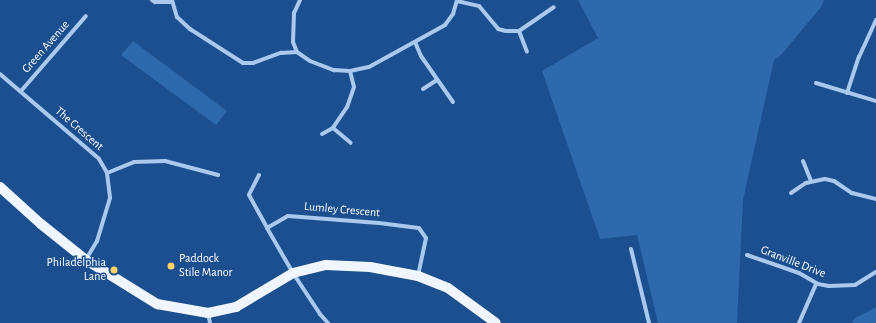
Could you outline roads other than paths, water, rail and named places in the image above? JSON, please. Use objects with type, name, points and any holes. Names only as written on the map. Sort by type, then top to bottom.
[{"type":"main road","points":[[0,187],[41,224],[86,260],[157,304],[208,313],[236,306],[293,273],[326,266],[370,267],[418,276],[448,288],[496,323]]},
{"type":"street","points":[[152,0],[155,2],[172,1],[177,17],[190,29],[243,63],[253,64],[281,53],[298,52]]},
{"type":"street","points":[[300,0],[294,12],[293,42],[298,52],[310,61],[334,70],[350,71],[369,67],[445,25],[453,14],[457,1],[479,6],[498,29],[506,32],[519,31],[554,7]]},
{"type":"street","name":"Green Avenue","points":[[21,91],[86,16]]},
{"type":"street","points":[[847,93],[859,57],[876,20]]},
{"type":"street","points":[[519,31],[527,52]]},
{"type":"street","points":[[415,42],[421,56],[453,102]]},
{"type":"street","points":[[322,134],[333,128],[347,107],[354,86],[350,71]]},
{"type":"street","name":"The Crescent","points":[[0,74],[99,159],[107,173],[110,198],[97,241],[86,260]]},
{"type":"street","points":[[423,89],[437,80]]},
{"type":"street","points":[[816,83],[876,101]]},
{"type":"street","points":[[333,128],[351,143]]},
{"type":"street","points":[[107,173],[134,162],[165,161],[218,175]]},
{"type":"street","points":[[804,161],[811,181]]},
{"type":"street","points":[[259,175],[249,195],[293,273],[320,314],[328,323]]},
{"type":"street","points":[[791,193],[811,181],[825,179],[834,182],[852,193],[876,198]]},
{"type":"street","name":"Lumley Crescent","points":[[267,228],[288,216],[379,223],[418,228],[426,238],[418,276]]},
{"type":"street","points":[[631,249],[649,323]]},
{"type":"street","name":"Granville Drive","points":[[747,256],[799,273],[816,284],[842,287],[855,285],[876,272]]},
{"type":"street","points":[[799,323],[816,284]]},
{"type":"street","points":[[208,313],[210,323]]},
{"type":"place","name":"Paddock Stile Manor","points":[[171,266]]},
{"type":"place","name":"Philadelphia Lane","points":[[114,270]]}]
